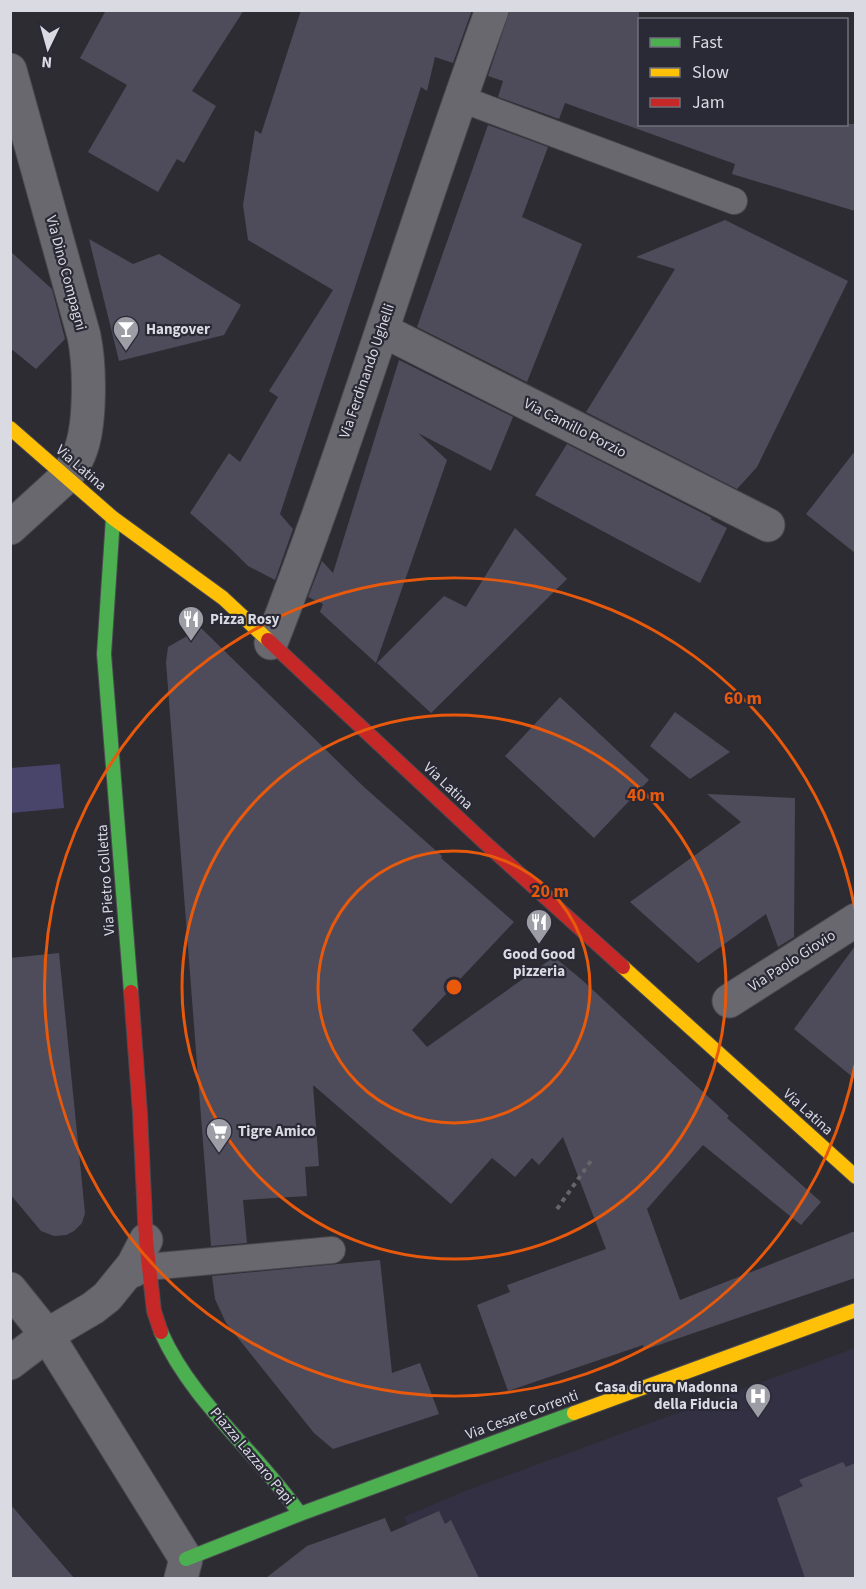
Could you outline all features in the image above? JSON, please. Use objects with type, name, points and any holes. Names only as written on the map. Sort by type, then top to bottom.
[{"type":"street","name":"Via Ferdinando Ughelli","points":[[271,643],[382,330],[459,98],[492,10]]},
{"type":"street","name":"Via Dino Compagni","points":[[10,70],[86,345],[88,392],[85,430],[80,452],[66,477],[10,528]]},
{"type":"street","name":"Via Camillo Porzio","points":[[382,330],[768,525]]},
{"type":"street","name":"Via Latina","points":[[10,429],[113,518],[223,598],[483,841],[855,1177]]},
{"type":"street","name":"Via Pietro Colletta","points":[[113,518],[104,654],[140,1113],[139,1262]]},
{"type":"street","name":"Via Paolo Giovio","points":[[729,1001],[855,920]]},
{"type":"street","points":[[10,1363],[47,1335],[93,1308],[107,1297],[139,1262]]},
{"type":"street","name":"Piazza Lazzaro Papi","points":[[10,1289],[47,1335],[184,1569],[300,1514],[287,1495],[207,1402],[171,1354],[158,1326],[139,1262]]},
{"type":"street","name":"Via Cesare Correnti","points":[[300,1514],[855,1310]]},
{"type":"lane","points":[[459,98],[734,201]]},
{"type":"lane","points":[[139,1262],[332,1250]]},
{"type":"path","points":[[557,1209],[592,1158]]},
{"type":"shaded area","points":[[60,764],[64,808],[11,813],[11,768]]},
{"type":"shaded area","name":"Casa di cura Madonna della Fiducia","points":[[855,1348],[855,1578],[433,1578],[404,1517],[465,1491]]},
{"type":"building","points":[[106,10],[244,10],[192,91],[216,106],[184,163],[177,159],[158,192],[88,152],[127,85],[80,58]]},
{"type":"building","points":[[301,10],[472,10],[453,63],[435,57],[427,91],[421,87],[280,514],[293,529],[275,580],[248,566],[190,513],[229,453],[240,462],[278,397],[269,391],[333,290],[248,240],[243,205],[255,130],[261,134]]},
{"type":"building","points":[[510,10],[639,10],[638,126],[848,126],[848,124],[855,124],[855,211],[732,174],[735,164],[565,103],[559,119],[498,97],[503,81],[488,76]]},
{"type":"building","points":[[488,125],[548,147],[522,217],[582,244],[527,382],[417,327]]},
{"type":"building","points":[[725,220],[848,281],[757,467],[737,489],[586,412],[675,269],[636,257]]},
{"type":"building","points":[[89,239],[133,264],[159,254],[241,305],[224,335],[119,361]]},
{"type":"building","points":[[10,251],[52,289],[65,339],[36,369],[10,348]]},
{"type":"building","points":[[399,360],[513,417],[491,471],[418,433],[447,460],[376,663],[320,612],[323,604],[308,597],[322,561],[333,573]]},
{"type":"building","points":[[567,444],[712,518],[710,519],[727,528],[700,583],[535,495]]},
{"type":"building","points":[[855,451],[855,553],[806,514]]},
{"type":"building","points":[[515,528],[567,579],[431,713],[377,663],[444,596],[466,607]]},
{"type":"building","points":[[201,628],[364,787],[514,922],[412,1030],[427,1047],[554,957],[581,979],[729,1116],[727,1118],[821,1202],[801,1225],[703,1145],[647,1209],[680,1300],[855,1231],[855,1278],[644,1350],[643,1345],[508,1391],[477,1305],[510,1292],[507,1285],[606,1249],[563,1137],[539,1165],[532,1158],[515,1177],[492,1158],[451,1204],[313,1085],[319,1166],[305,1167],[307,1196],[243,1200],[247,1243],[211,1246],[166,662],[168,647]]},
{"type":"building","points":[[560,697],[649,780],[594,838],[505,756]]},
{"type":"building","points":[[675,712],[730,752],[690,779],[650,746]]},
{"type":"building","points":[[707,794],[795,798],[794,937],[778,947],[766,914],[698,963],[630,902],[741,822]]},
{"type":"building","points":[[855,946],[855,1079],[794,1029]]},
{"type":"building","points":[[59,953],[85,1213],[82,1223],[74,1231],[66,1235],[54,1236],[41,1231],[10,1194],[10,958]]},
{"type":"building","points":[[380,1260],[392,1373],[420,1363],[439,1414],[333,1449],[314,1433],[226,1323],[215,1299],[212,1276]]},
{"type":"building","points":[[843,1462],[846,1467],[855,1463],[855,1578],[805,1578],[777,1498],[803,1486],[799,1480]]},
{"type":"building","points":[[10,1504],[74,1578],[10,1578]]},
{"type":"building","points":[[439,1511],[445,1524],[451,1520],[479,1578],[266,1578],[307,1546],[385,1518],[391,1532]]},
{"type":"traffic: fast","points":[[113,518],[104,654],[131,992]]},
{"type":"traffic: fast","points":[[161,1332],[174,1357],[207,1404],[283,1491],[300,1514]]},
{"type":"traffic: fast","points":[[186,1559],[300,1514],[574,1413]]},
{"type":"traffic: slow","points":[[10,428],[113,518],[223,598],[268,640]]},
{"type":"traffic: slow","points":[[623,967],[856,1177]]},
{"type":"traffic: slow","points":[[574,1413],[856,1310]]},
{"type":"traffic: jam","points":[[268,640],[483,841],[623,967]]},
{"type":"traffic: jam","points":[[131,992],[146,1240],[154,1311],[161,1332]]},
{"type":"place","name":"Hangover","points":[[126,352]]},
{"type":"place","name":"Pizza Rosy","points":[[191,642]]},
{"type":"place","name":"Good Good pizzeria","points":[[539,945]]},
{"type":"place","name":"Tigre Amico","points":[[219,1154]]},
{"type":"place","name":"Casa di cura Madonna della Fiducia","points":[[758,1419]]}]
